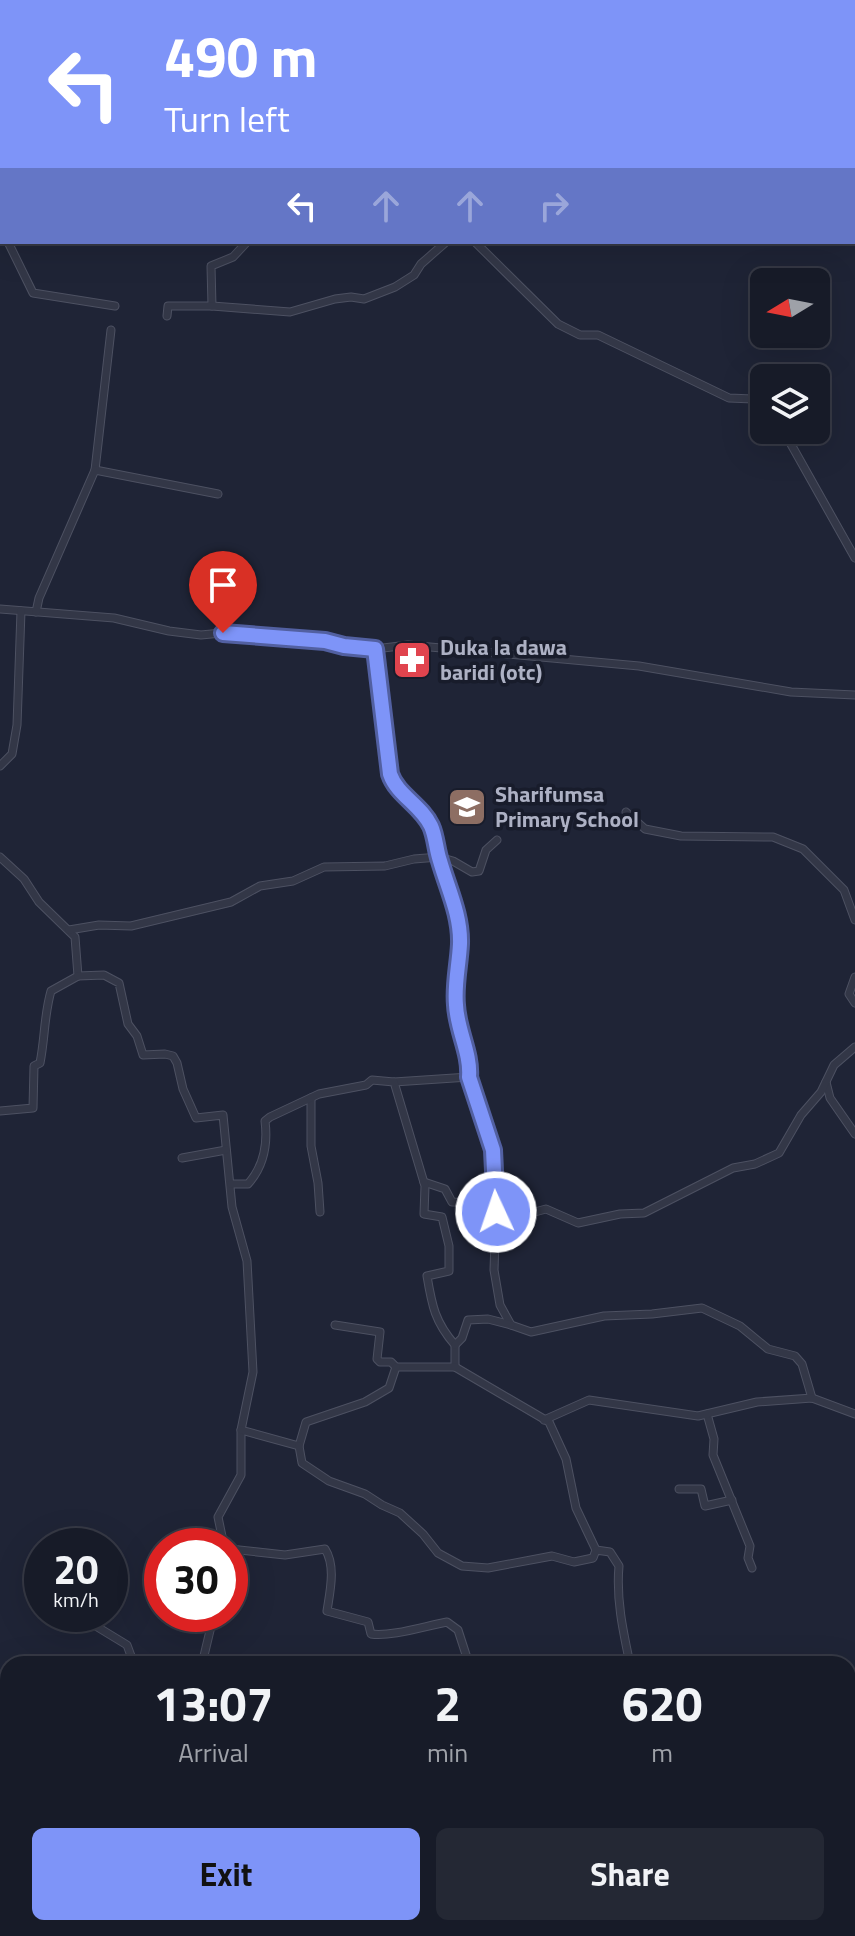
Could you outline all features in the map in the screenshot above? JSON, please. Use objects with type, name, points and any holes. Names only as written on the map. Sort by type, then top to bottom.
[{"type":"street","points":[[9,244],[33,293],[115,306]]},
{"type":"street","points":[[212,306],[211,266],[233,257],[245,244]]},
{"type":"street","points":[[167,316],[168,306],[290,312],[303,311],[335,299],[364,299],[395,287],[414,275],[421,264],[444,244]]},
{"type":"street","points":[[478,244],[558,324],[580,335],[598,335],[729,398],[750,399]]},
{"type":"street","points":[[484,249],[490,244]]},
{"type":"street","points":[[36,612],[39,598],[95,470],[111,330]]},
{"type":"street","points":[[791,444],[855,558]]},
{"type":"street","points":[[95,470],[218,494]]},
{"type":"street","points":[[0,609],[114,618],[201,635],[232,632],[375,649],[408,645],[639,666],[791,692],[855,695]]},
{"type":"street","points":[[0,766],[12,754],[17,725],[21,611]]},
{"type":"street","points":[[375,649],[390,774],[394,783],[425,815],[433,831],[457,920],[460,944],[455,1004],[470,1067],[469,1077],[493,1150],[496,1212],[494,1270],[500,1305],[511,1325]]},
{"type":"street","points":[[626,812],[645,829],[681,836],[773,837],[803,849],[844,890],[855,920]]},
{"type":"street","points":[[69,930],[99,925],[131,926],[231,902],[260,886],[293,881],[324,867],[385,866],[439,857],[472,872],[479,871],[486,850],[497,840]]},
{"type":"street","points":[[0,857],[24,879],[39,902],[75,937],[78,976]]},
{"type":"street","points":[[0,1111],[33,1108],[34,1066],[40,1063],[45,1034],[44,1015],[51,991],[78,976],[104,975],[119,983],[125,1015],[143,1055],[173,1056],[196,1118],[223,1115],[232,1207],[247,1261],[253,1372],[241,1430],[241,1475],[218,1517],[220,1528]]},
{"type":"street","points":[[855,977],[849,994],[855,1003]]},
{"type":"street","points":[[424,1182],[445,1189],[452,1202],[478,1203],[496,1212],[531,1213],[546,1209],[578,1223],[620,1214],[644,1213],[733,1168],[755,1164],[779,1153],[801,1115],[821,1092],[834,1065],[855,1047]]},
{"type":"street","points":[[231,1184],[248,1184],[258,1173],[268,1139],[265,1121],[277,1112],[319,1094],[366,1085],[372,1080],[394,1082],[469,1077]]},
{"type":"street","points":[[394,1082],[424,1182],[424,1214],[442,1217],[450,1255],[449,1271],[427,1276],[439,1327],[455,1345],[455,1367]]},
{"type":"street","points":[[826,1082],[830,1098],[855,1134]]},
{"type":"street","points":[[311,1098],[311,1146],[320,1212]]},
{"type":"street","points":[[182,1158],[226,1150]]},
{"type":"street","points":[[455,1345],[462,1338],[468,1320],[488,1319],[531,1332],[604,1316],[702,1308],[740,1326],[768,1349],[795,1356],[802,1364],[812,1398]]},
{"type":"street","points":[[335,1325],[380,1332],[377,1359],[396,1367],[455,1367],[549,1422],[566,1459],[576,1508],[596,1550],[593,1558],[574,1562],[552,1556],[488,1568],[462,1566],[438,1553],[400,1513],[365,1494],[329,1481],[302,1463],[299,1446],[306,1422],[365,1402],[389,1388],[396,1367]]},
{"type":"street","points":[[544,1420],[589,1400],[698,1416],[757,1402],[812,1398],[855,1414]]},
{"type":"street","points":[[707,1414],[714,1439],[713,1455],[750,1546],[748,1558],[752,1568]]},
{"type":"street","points":[[241,1430],[299,1446]]},
{"type":"street","points":[[679,1489],[701,1489],[705,1506],[732,1500]]},
{"type":"street","points":[[248,1551],[285,1555],[325,1549],[331,1566],[327,1611],[368,1622],[371,1634],[387,1636],[447,1622],[458,1630],[466,1656]]},
{"type":"street","points":[[596,1550],[610,1552],[619,1566],[617,1583],[628,1656]]},
{"type":"street","points":[[106,1632],[127,1645],[131,1656]]},
{"type":"street","points":[[204,1656],[210,1632]]},
{"type":"place","name":"Duka la dawa baridi (otc)","points":[[412,660]]},
{"type":"place","name":"Sharifumsa Primary School","points":[[467,807]]},
{"type":"route","points":[[223,633],[325,641],[375,649],[391,779],[425,815],[433,831],[454,901],[460,944],[455,999],[458,1022],[470,1067],[469,1077],[493,1150],[496,1212]]}]
